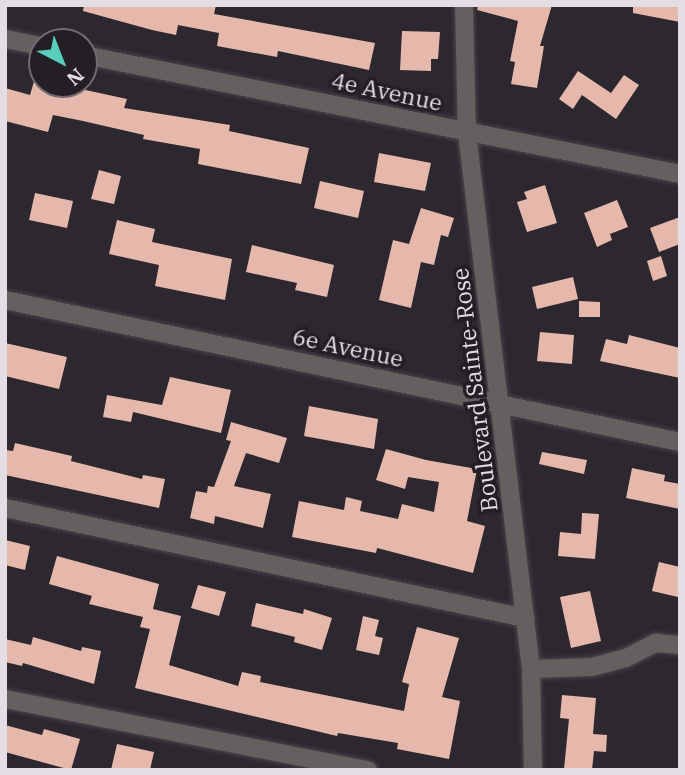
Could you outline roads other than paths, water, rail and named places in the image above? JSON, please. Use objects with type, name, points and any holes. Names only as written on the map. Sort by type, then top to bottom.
[{"type":"street","name":"Boulevard Sainte-Rose","points":[[464,5],[467,133],[531,669],[533,770]]},
{"type":"street","points":[[5,38],[28,43]]},
{"type":"street","name":"4e Avenue","points":[[98,58],[680,174]]},
{"type":"street","name":"6e Avenue","points":[[5,300],[680,442]]},
{"type":"street","points":[[5,508],[525,618]]},
{"type":"street","points":[[531,669],[592,667],[626,658],[656,643],[680,645]]},
{"type":"street","points":[[5,699],[368,770]]}]
